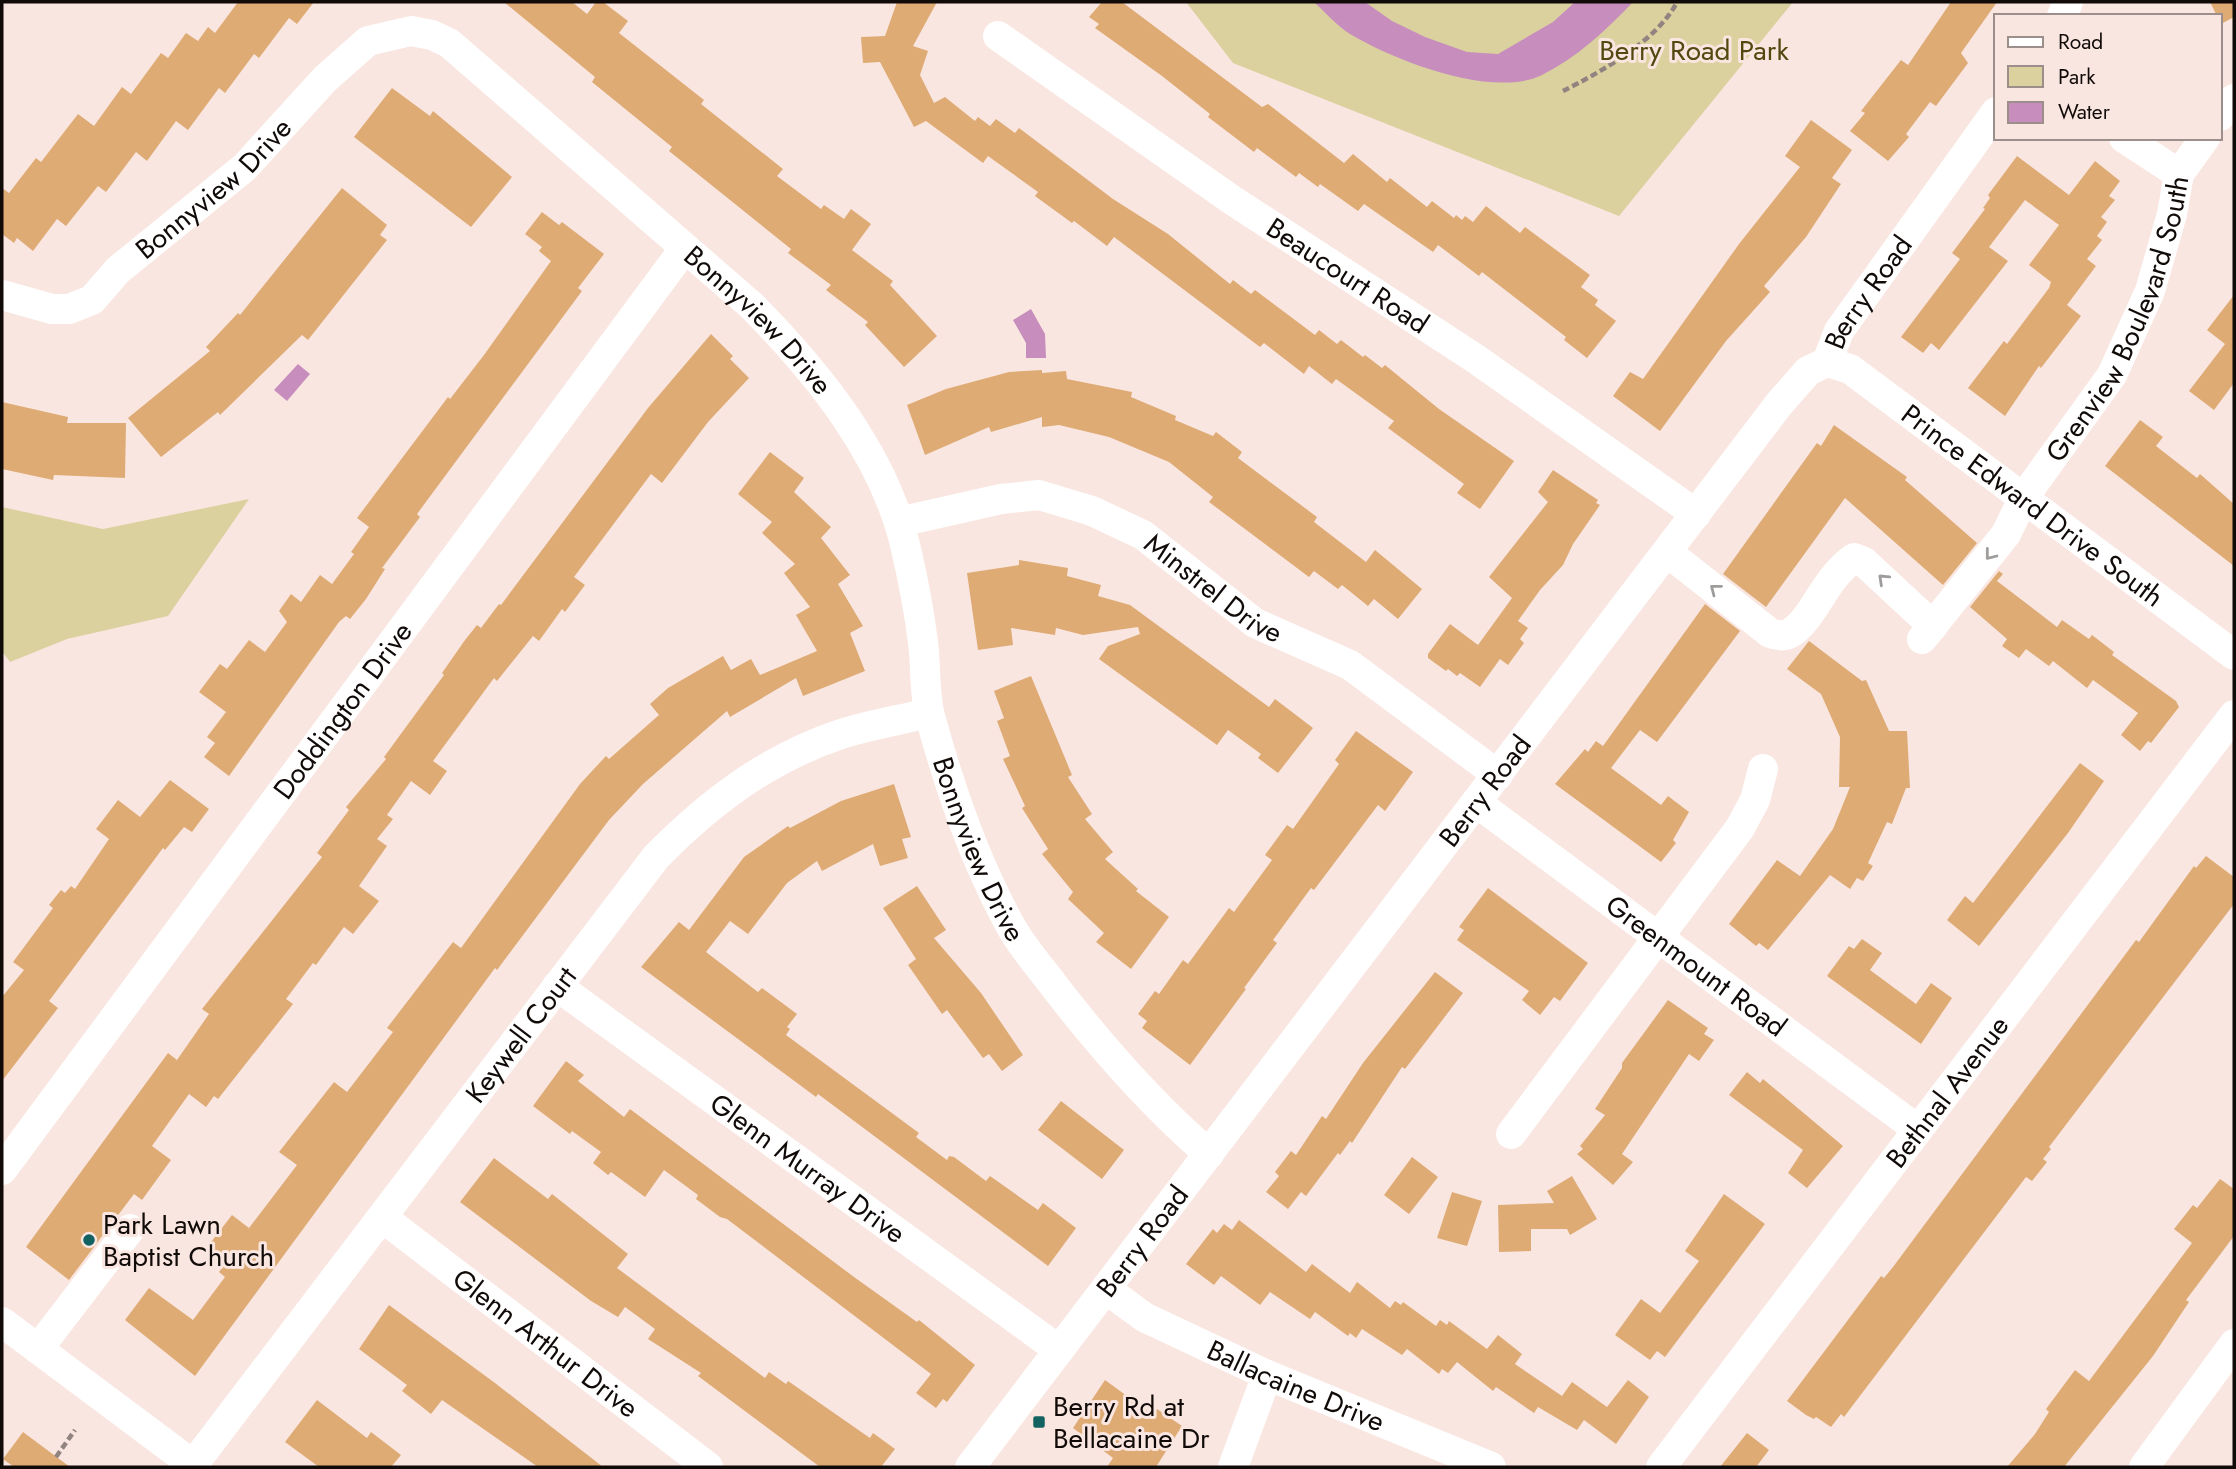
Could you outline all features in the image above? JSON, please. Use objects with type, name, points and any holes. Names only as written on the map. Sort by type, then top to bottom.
[{"type":"street","name":"Bonnyview Drive","points":[[2,295],[52,309],[69,309],[92,300],[118,270],[246,167],[325,79],[368,41],[411,31],[432,35],[449,43],[752,306],[790,344],[828,391],[862,444],[899,522],[922,642],[929,713],[968,831],[1009,924],[1105,1053],[1171,1121],[1209,1154]]},
{"type":"street","name":"Beaucourt Road","points":[[998,36],[1231,200],[1476,359],[1696,514]]},
{"type":"street","points":[[2222,114],[2234,99]]},
{"type":"street","name":"Berry Road","points":[[970,1467],[1792,386],[1808,370],[1827,362],[1839,331],[1994,115]]},
{"type":"street","points":[[2127,140],[2179,174]]},
{"type":"street","name":"Grenview Boulevard South","points":[[1667,552],[1770,633],[1779,636],[1793,632],[1835,573],[1854,558],[1864,562],[1927,632],[2006,534],[2024,497],[2112,375],[2150,290],[2172,214],[2179,174],[2204,140]]},
{"type":"street","name":"Doddington Drive","points":[[2,1170],[684,249]]},
{"type":"street","name":"Prince Edward Drive South","points":[[1827,362],[1850,369],[2234,655]]},
{"type":"street","name":"Minstrel Drive","points":[[899,522],[1001,499],[1039,495],[1093,510],[1143,535],[1255,623],[1350,665],[1498,775]]},
{"type":"street","name":"Keywell Court","points":[[195,1466],[656,857],[691,822],[726,793],[770,764],[842,734],[929,713]]},
{"type":"street","name":"Bethnal Avenue","points":[[1661,1467],[2234,715]]},
{"type":"street","points":[[1511,1134],[1740,828],[1755,800],[1763,769]]},
{"type":"street","name":"Greenmount Road","points":[[1477,803],[1917,1129]]},
{"type":"street","name":"Glenn Murray Drive","points":[[557,986],[1059,1350]]},
{"type":"street","name":"Glenn Arthur Drive","points":[[383,1218],[708,1467]]},
{"type":"street","points":[[38,1349],[130,1229]]},
{"type":"street","name":"Ballacaine Drive","points":[[1107,1289],[1144,1317],[1267,1375],[1491,1467]]},
{"type":"street","points":[[2,1322],[195,1466]]},
{"type":"street","points":[[2144,1467],[2234,1345]]},
{"type":"street","points":[[1233,1467],[1267,1375]]},
{"type":"path","points":[[1563,91],[1602,71],[1661,26],[1677,2]]},
{"type":"path","points":[[56,1457],[75,1430]]},
{"type":"green space","name":"Berry Road Park","points":[[1186,2],[1793,2],[1619,216],[1233,63]]},
{"type":"green space","points":[[249,499],[168,616],[67,639],[10,662],[2,651],[2,507],[103,529]]},
{"type":"water","points":[[1314,2],[1365,2],[1392,21],[1425,37],[1467,52],[1498,54],[1553,22],[1575,2],[1633,2],[1591,42],[1555,68],[1522,81],[1498,83],[1444,74],[1392,55],[1345,31]]},
{"type":"water","points":[[1031,309],[1045,334],[1046,358],[1026,358],[1026,343],[1013,320]]},
{"type":"water","points":[[298,364],[310,374],[287,401],[274,390]]},
{"type":"building","points":[[238,2],[314,2],[297,24],[289,18],[259,58],[254,54],[225,93],[219,88],[188,130],[176,121],[147,161],[136,152],[106,192],[98,186],[66,226],[57,219],[33,251],[17,238],[14,243],[2,234],[2,188],[9,193],[36,158],[41,162],[78,114],[94,126],[122,87],[131,94],[161,53],[168,58],[186,33],[198,41],[208,27],[215,33]]},
{"type":"building","points":[[504,2],[572,2],[587,14],[596,2],[603,2],[628,21],[619,33],[704,100],[701,104],[783,169],[777,176],[821,209],[824,205],[844,219],[851,209],[871,224],[852,250],[893,281],[890,285],[937,336],[904,367],[865,325],[868,322],[826,290],[831,285],[788,253],[791,249],[669,151],[672,147],[592,82],[595,77]]},
{"type":"building","points":[[897,2],[937,2],[913,46],[928,51],[920,75],[934,103],[945,97],[975,121],[978,117],[990,126],[996,119],[1015,133],[1019,128],[1113,199],[1168,234],[1230,284],[1233,280],[1251,294],[1255,290],[1315,335],[1319,330],[1337,344],[1341,340],[1382,368],[1385,365],[1439,409],[1514,461],[1480,509],[1457,493],[1464,484],[1388,428],[1394,421],[1336,379],[1332,384],[1309,366],[1304,374],[1264,343],[1260,347],[1114,237],[1107,246],[1074,221],[1072,223],[1035,196],[1038,192],[988,156],[983,163],[926,121],[914,127],[880,62],[863,63],[861,37],[885,36]]},
{"type":"building","points":[[1102,2],[1122,2],[1262,107],[1268,104],[1344,163],[1353,154],[1387,182],[1390,178],[1427,207],[1432,201],[1454,218],[1456,215],[1462,220],[1465,216],[1473,222],[1486,206],[1520,233],[1525,227],[1590,275],[1581,287],[1598,300],[1595,305],[1616,321],[1587,358],[1564,340],[1566,337],[1482,272],[1479,276],[1438,245],[1433,252],[1364,204],[1358,211],[1320,184],[1318,187],[1299,173],[1296,177],[1257,148],[1254,152],[1208,117],[1210,114],[1162,76],[1095,28],[1099,24],[1089,17]]},
{"type":"building","points":[[1951,2],[1997,2],[1961,53],[1968,63],[1936,106],[1930,102],[1906,134],[1909,137],[1888,161],[1850,131],[1865,113],[1861,111],[1901,60],[1908,65]]},
{"type":"building","points":[[2210,2],[2234,2],[2234,17],[2222,23],[2222,14],[2216,14]]},
{"type":"building","points":[[392,88],[430,116],[433,111],[512,177],[471,227],[354,137]]},
{"type":"building","points":[[1811,120],[1852,150],[1832,178],[1841,184],[1806,237],[1764,286],[1770,292],[1726,341],[1660,431],[1613,396],[1630,372],[1643,379],[1739,244],[1800,167],[1785,156]]},
{"type":"building","points":[[2017,156],[2069,195],[2095,161],[2120,181],[2109,196],[2115,200],[2101,217],[2107,222],[2097,236],[2102,240],[2087,259],[2096,266],[2067,305],[2081,316],[2041,368],[2039,366],[2005,416],[1968,388],[2004,341],[2007,344],[2049,288],[2051,282],[2029,265],[2059,225],[2025,200],[1989,247],[2008,261],[1939,350],[1931,343],[1923,353],[1901,337],[1960,259],[1952,253],[1985,209],[1983,208],[1990,198],[1988,195]]},
{"type":"building","points":[[342,188],[387,225],[380,235],[387,240],[308,340],[302,335],[220,415],[218,412],[161,457],[128,418],[210,351],[206,347],[238,313],[240,315]]},
{"type":"building","points":[[542,212],[559,225],[562,222],[604,254],[578,288],[582,291],[417,514],[420,517],[382,568],[385,569],[366,599],[350,619],[346,616],[339,622],[229,776],[204,757],[215,743],[207,737],[226,712],[199,692],[220,664],[227,669],[249,640],[265,652],[287,622],[279,611],[291,594],[301,602],[320,575],[332,584],[354,554],[351,552],[369,527],[357,518],[448,397],[450,399],[484,355],[551,261],[539,251],[542,247],[525,234]]},
{"type":"building","points":[[2234,295],[2234,383],[2214,410],[2189,391],[2225,344],[2207,330]]},
{"type":"building","points":[[711,334],[733,356],[730,359],[749,378],[708,422],[662,483],[651,474],[574,577],[585,585],[565,612],[562,609],[539,641],[533,636],[497,681],[494,678],[433,761],[447,771],[430,795],[411,781],[387,815],[393,819],[377,839],[387,846],[359,886],[379,901],[353,934],[344,927],[316,965],[313,963],[286,999],[293,1004],[218,1099],[214,1096],[206,1107],[189,1094],[152,1146],[171,1160],[142,1200],[134,1194],[69,1280],[26,1247],[168,1053],[177,1060],[209,1014],[202,1009],[322,857],[317,853],[349,810],[346,807],[386,759],[384,757],[444,675],[442,673],[465,640],[477,625],[481,628],[499,604],[501,605],[648,408]]},
{"type":"building","points":[[1042,370],[1042,373],[1066,371],[1067,379],[1132,392],[1131,397],[1176,416],[1175,420],[1213,436],[1216,432],[1242,452],[1238,458],[1317,517],[1314,522],[1366,562],[1375,550],[1422,589],[1398,619],[1374,599],[1368,606],[1342,585],[1338,589],[1314,571],[1309,577],[1209,502],[1213,497],[1169,462],[1109,437],[1059,425],[1042,427],[1042,417],[991,432],[989,427],[925,455],[907,405],[946,389],[1009,372]]},
{"type":"building","points":[[2,402],[68,417],[67,423],[126,423],[125,478],[54,475],[53,480],[2,469]]},
{"type":"building","points":[[2140,420],[2163,437],[2156,446],[2197,478],[2200,474],[2234,504],[2234,566],[2105,466]]},
{"type":"building","points":[[1834,425],[1907,477],[1905,480],[1977,543],[1943,585],[1845,498],[1766,607],[1723,574],[1817,443],[1821,446]]},
{"type":"building","points":[[770,452],[804,478],[794,492],[831,527],[821,538],[850,575],[838,584],[863,626],[850,633],[865,671],[803,696],[796,678],[730,717],[727,711],[643,784],[609,820],[497,970],[495,968],[195,1376],[125,1320],[149,1288],[193,1320],[225,1277],[219,1272],[227,1261],[208,1246],[232,1215],[249,1228],[297,1165],[279,1152],[334,1082],[347,1092],[393,1032],[387,1028],[453,942],[461,948],[580,784],[606,756],[609,759],[659,715],[650,704],[668,688],[723,656],[731,670],[751,659],[760,675],[817,651],[796,615],[810,607],[784,573],[795,564],[762,533],[772,522],[738,494]]},
{"type":"building","points":[[1553,470],[1598,500],[1596,503],[1600,505],[1573,544],[1563,565],[1540,590],[1518,621],[1528,628],[1520,639],[1524,643],[1508,665],[1500,659],[1480,687],[1460,673],[1457,676],[1448,669],[1446,671],[1428,658],[1428,654],[1450,624],[1478,645],[1512,598],[1489,577],[1548,502],[1538,492]]},
{"type":"building","points":[[1019,560],[1068,568],[1067,576],[1101,585],[1098,596],[1130,605],[1269,707],[1275,699],[1313,728],[1278,773],[1258,758],[1261,754],[1228,730],[1217,745],[1099,659],[1108,646],[1140,634],[1138,627],[1083,635],[1056,628],[1055,635],[1011,628],[1013,645],[978,650],[967,573],[1019,565]]},
{"type":"building","points":[[1999,571],[2003,574],[1997,581],[2057,627],[2062,620],[2089,639],[2092,635],[2114,652],[2112,655],[2176,701],[2179,707],[2151,743],[2148,741],[2140,751],[2121,735],[2138,713],[2093,680],[2087,688],[2053,661],[2049,666],[2026,649],[2019,658],[2002,646],[2007,639],[1970,607]]},
{"type":"building","points":[[1705,604],[1740,631],[1657,742],[1640,730],[1611,768],[1661,805],[1668,796],[1689,812],[1673,840],[1676,843],[1661,862],[1555,784],[1585,749],[1588,752],[1596,741],[1603,746]]},
{"type":"building","points":[[1809,641],[1862,681],[1866,680],[1889,731],[1907,731],[1910,788],[1906,788],[1892,824],[1887,822],[1868,863],[1873,866],[1863,881],[1857,878],[1850,889],[1830,875],[1768,950],[1759,943],[1756,946],[1729,924],[1777,860],[1800,876],[1833,829],[1850,787],[1839,787],[1840,737],[1821,694],[1787,669]]},
{"type":"building","points":[[1031,676],[1072,775],[1068,777],[1092,814],[1085,819],[1113,852],[1105,859],[1138,889],[1136,891],[1169,917],[1131,969],[1096,942],[1104,933],[1068,899],[1073,892],[1042,854],[1048,849],[1022,808],[1025,806],[1003,759],[1010,756],[997,721],[1004,718],[994,691]]},
{"type":"building","points":[[1356,731],[1413,772],[1385,811],[1378,805],[1314,890],[1311,888],[1273,940],[1277,943],[1244,988],[1246,989],[1190,1065],[1142,1028],[1147,1021],[1138,1014],[1155,991],[1159,994],[1183,960],[1188,964],[1229,908],[1234,912],[1272,860],[1265,855],[1287,825],[1293,829],[1339,764],[1335,760]]},
{"type":"building","points":[[2080,763],[2104,781],[2068,833],[1979,946],[1947,920],[1965,896],[1973,903]]},
{"type":"building","points":[[170,780],[209,809],[192,832],[184,827],[165,850],[163,848],[49,1001],[58,1008],[2,1081],[2,997],[24,970],[13,962],[53,908],[49,905],[61,890],[65,893],[71,886],[75,889],[109,839],[96,829],[118,800],[140,817]]},
{"type":"building","points":[[894,784],[911,837],[902,839],[908,858],[880,866],[873,844],[822,871],[817,861],[787,883],[748,934],[730,921],[706,952],[758,992],[762,988],[797,1014],[787,1027],[790,1029],[786,1035],[919,1133],[916,1137],[947,1160],[949,1156],[954,1157],[986,1181],[990,1176],[1038,1210],[1043,1203],[1076,1228],[1048,1266],[818,1094],[816,1097],[641,967],[679,922],[689,930],[744,857],[788,826],[790,828],[841,801]]},
{"type":"building","points":[[2206,856],[2234,877],[2234,904],[2049,1147],[2051,1149],[2043,1159],[2047,1162],[2032,1181],[2026,1177],[1844,1417],[1841,1414],[1831,1427],[1816,1417],[1814,1419],[1806,1415],[1787,1401],[1881,1276],[1884,1278],[1893,1267],[2136,940],[2139,942],[2194,866],[2196,868]]},
{"type":"building","points":[[917,886],[946,930],[934,938],[981,993],[1023,1055],[1002,1071],[989,1054],[983,1058],[947,1010],[942,1014],[908,965],[916,959],[883,908]]},
{"type":"building","points":[[1488,888],[1588,963],[1560,1001],[1554,997],[1540,1015],[1522,1000],[1529,991],[1457,940],[1464,930],[1459,927]]},
{"type":"building","points":[[1862,939],[1882,953],[1870,970],[1916,1004],[1931,983],[1952,998],[1921,1044],[1827,976],[1849,946],[1854,949]]},
{"type":"building","points":[[1435,972],[1463,993],[1405,1069],[1402,1067],[1352,1143],[1350,1141],[1340,1155],[1338,1153],[1306,1196],[1301,1192],[1288,1209],[1266,1192],[1279,1176],[1275,1172],[1291,1151],[1296,1155],[1322,1116],[1326,1119],[1363,1063]]},
{"type":"building","points":[[1668,1000],[1708,1028],[1704,1034],[1714,1040],[1699,1061],[1689,1054],[1622,1154],[1633,1162],[1613,1185],[1577,1154],[1583,1149],[1580,1146],[1605,1115],[1595,1109],[1622,1068],[1622,1063]]},
{"type":"building","points":[[566,1061],[584,1075],[578,1081],[624,1117],[630,1109],[854,1277],[917,1322],[919,1320],[975,1365],[947,1402],[943,1399],[936,1408],[916,1393],[931,1374],[727,1219],[720,1217],[696,1199],[698,1195],[664,1170],[645,1197],[611,1172],[608,1175],[593,1163],[601,1152],[572,1131],[570,1134],[533,1106]]},
{"type":"building","points":[[1747,1072],[1760,1083],[1763,1079],[1843,1146],[1807,1188],[1788,1173],[1803,1150],[1729,1095]]},
{"type":"building","points":[[1061,1101],[1124,1150],[1102,1179],[1038,1130]]},
{"type":"building","points":[[1412,1157],[1438,1177],[1409,1214],[1384,1195]]},
{"type":"building","points":[[494,1158],[548,1199],[552,1194],[628,1254],[617,1268],[765,1378],[769,1372],[786,1384],[788,1381],[870,1438],[873,1433],[895,1449],[881,1467],[820,1467],[698,1376],[701,1373],[648,1339],[655,1329],[625,1307],[618,1317],[591,1301],[460,1202]]},
{"type":"building","points":[[1572,1176],[1597,1219],[1570,1235],[1567,1229],[1531,1229],[1531,1251],[1499,1252],[1498,1205],[1554,1203],[1547,1191]]},
{"type":"building","points":[[2220,1179],[2234,1189],[2234,1236],[2186,1300],[2189,1302],[2153,1356],[2064,1467],[2007,1467],[2035,1434],[2049,1412],[2046,1409],[2075,1370],[2089,1381],[2192,1243],[2174,1229],[2193,1205],[2197,1208]]},
{"type":"building","points":[[1452,1192],[1482,1201],[1467,1246],[1437,1238]]},
{"type":"building","points":[[1724,1194],[1765,1224],[1665,1357],[1657,1351],[1650,1360],[1615,1335],[1641,1299],[1660,1313],[1699,1261],[1685,1251]]},
{"type":"building","points":[[1239,1220],[1306,1272],[1312,1264],[1350,1293],[1357,1282],[1390,1308],[1395,1301],[1401,1305],[1403,1302],[1436,1326],[1440,1320],[1447,1325],[1449,1321],[1487,1349],[1498,1335],[1522,1354],[1515,1364],[1562,1396],[1572,1382],[1607,1407],[1628,1380],[1649,1397],[1616,1444],[1584,1420],[1577,1430],[1538,1407],[1534,1413],[1496,1387],[1493,1391],[1457,1362],[1448,1373],[1442,1369],[1439,1374],[1407,1349],[1402,1355],[1362,1329],[1356,1338],[1350,1333],[1348,1336],[1315,1312],[1310,1319],[1270,1292],[1260,1305],[1221,1276],[1214,1285],[1186,1264],[1213,1229],[1217,1233],[1224,1224],[1232,1230]]},
{"type":"building","points":[[389,1305],[603,1467],[538,1467],[442,1400],[431,1414],[402,1391],[407,1385],[359,1349]]},
{"type":"building","points":[[1105,1380],[1153,1415],[1157,1409],[1182,1426],[1156,1467],[1107,1467],[1113,1458],[1073,1428]]},
{"type":"building","points":[[317,1400],[367,1438],[371,1432],[401,1455],[391,1467],[319,1467],[285,1442]]},
{"type":"building","points":[[23,1432],[70,1467],[14,1467],[3,1459]]},
{"type":"building","points":[[1747,1433],[1769,1450],[1756,1467],[1720,1467]]},
{"type":"place","name":"Park Lawn Baptist Church","points":[[89,1240]]},
{"type":"place","name":"Berry Rd at Bellacaine Dr","points":[[1039,1422]]}]
